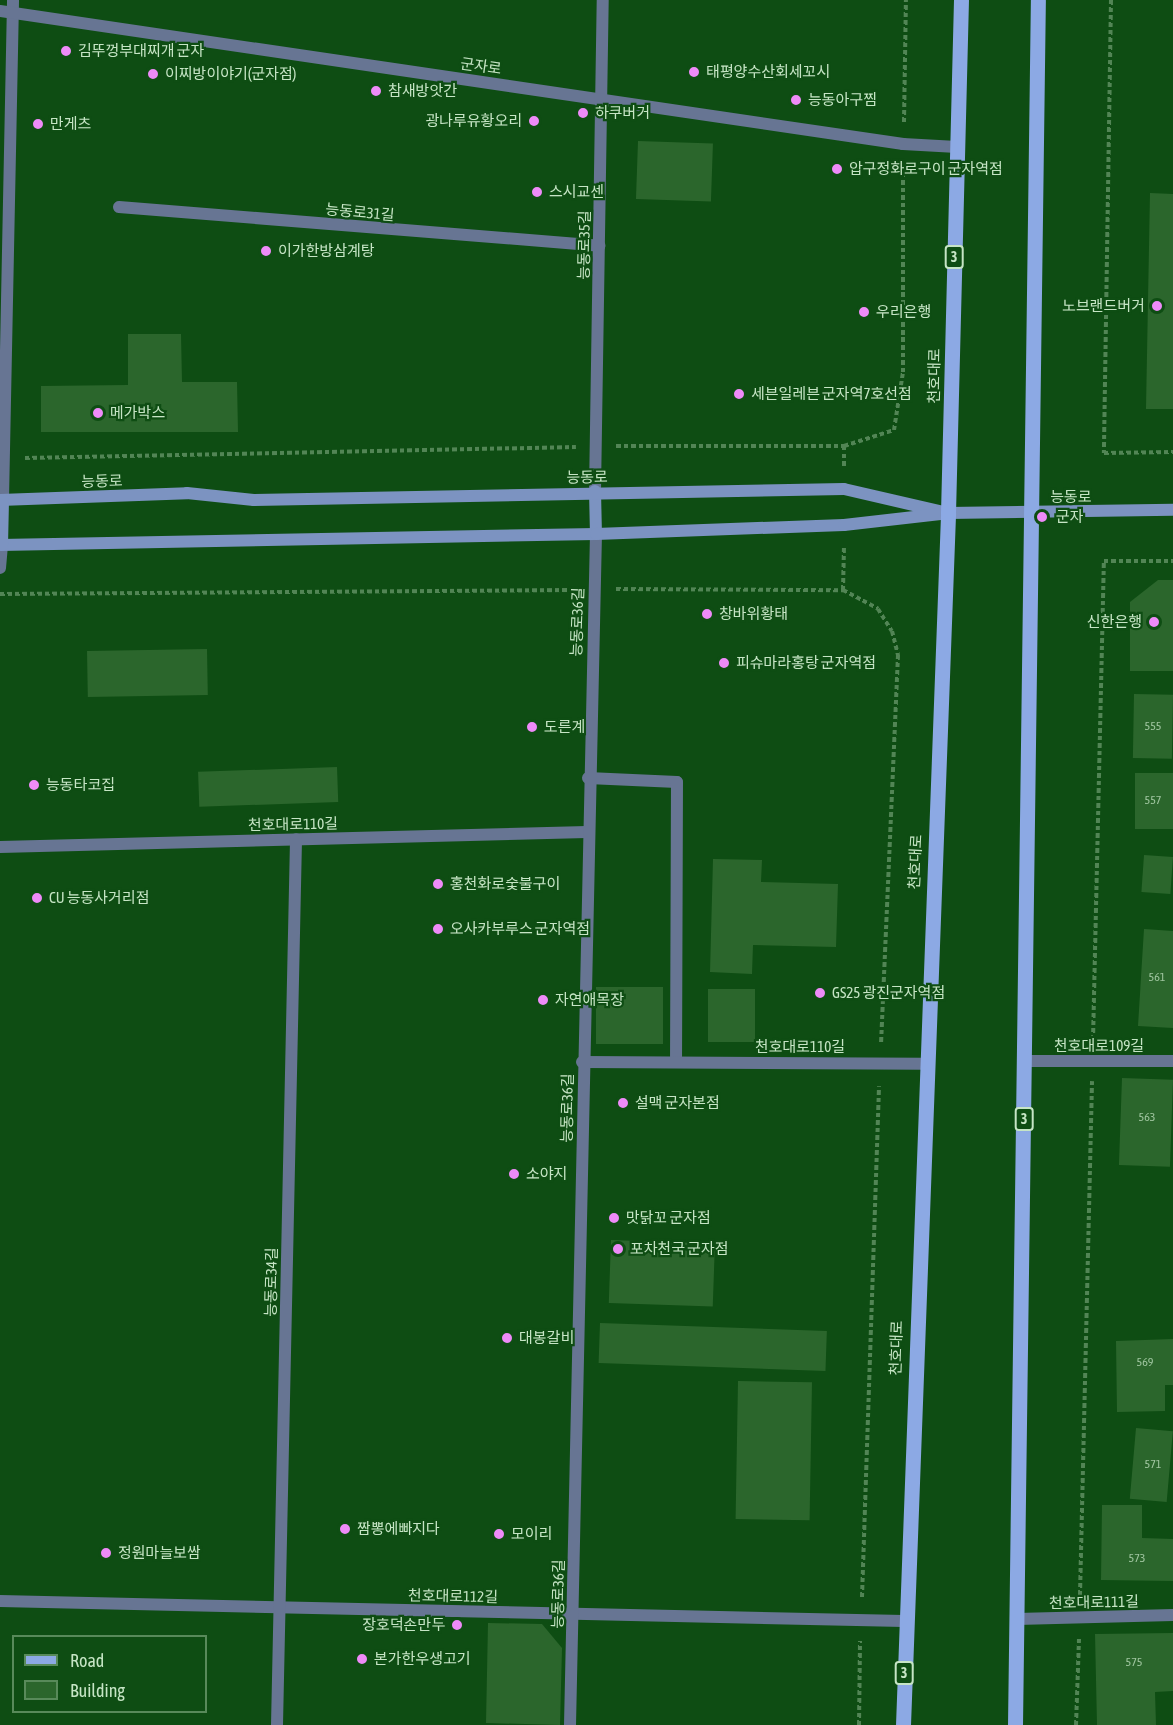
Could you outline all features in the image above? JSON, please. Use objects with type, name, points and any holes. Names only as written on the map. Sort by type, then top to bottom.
[{"type":"main road","name":"천호대로","points":[[903,1725],[904,1620],[924,1064],[948,513],[961,0]]},
{"type":"main road","name":"3","points":[[1015,1725],[1025,1061],[1029,512],[1038,0]]},
{"type":"main road","name":"능동로","points":[[2,500],[187,493],[254,500],[595,491],[844,489],[948,513],[1173,510]]},
{"type":"main road","name":"능동로36길","points":[[595,491],[596,534]]},
{"type":"main road","points":[[2,500],[1,545],[596,534],[844,525],[948,513]]},
{"type":"street","points":[[2,500],[5,459],[2,232],[6,12],[13,0]]},
{"type":"street","name":"능동로35길","points":[[595,491],[603,0]]},
{"type":"street","name":"군자로","points":[[6,12],[903,144],[957,147]]},
{"type":"street","name":"능동로31길","points":[[119,207],[599,246]]},
{"type":"street","name":"능동로36길","points":[[570,1725],[588,778],[596,534]]},
{"type":"street","points":[[0,568],[1,545]]},
{"type":"street","points":[[588,778],[676,782],[676,1062]]},
{"type":"street","name":"천호대로110길","points":[[0,846],[587,832]]},
{"type":"street","name":"능동로34길","points":[[277,1725],[296,839]]},
{"type":"street","name":"천호대로109길","points":[[1025,1061],[1173,1061]]},
{"type":"street","name":"천호대로110길","points":[[582,1062],[924,1064]]},
{"type":"street","name":"천호대로112길","points":[[0,1601],[904,1620]]},
{"type":"street","name":"천호대로111길","points":[[1017,1619],[1173,1615]]},
{"type":"path","name":"천호대로","points":[[594,446],[844,446],[894,430],[903,372],[903,144],[906,0]]},
{"type":"path","points":[[1111,0],[1104,453],[1173,452]]},
{"type":"path","points":[[5,459],[594,446]]},
{"type":"path","points":[[1076,1725],[1104,561],[1173,561]]},
{"type":"path","name":"천호대로","points":[[593,589],[843,590],[878,609],[892,631],[898,655],[880,1063],[859,1725]]},
{"type":"path","points":[[0,594],[593,589]]},
{"type":"building","points":[[638,141],[713,144],[711,202],[636,199]]},
{"type":"building","points":[[1150,193],[1173,194],[1173,409],[1146,409]]},
{"type":"building","points":[[128,334],[181,334],[182,382],[237,382],[238,432],[41,432],[41,386],[128,385]]},
{"type":"building","points":[[1158,580],[1173,580],[1173,671],[1130,671],[1130,602]]},
{"type":"building","points":[[207,649],[208,695],[88,697],[87,651]]},
{"type":"building","points":[[1134,694],[1173,695],[1172,759],[1133,758]]},
{"type":"building","points":[[337,767],[338,802],[199,807],[198,772]]},
{"type":"building","points":[[1135,773],[1173,773],[1173,829],[1135,829]]},
{"type":"building","points":[[1144,855],[1173,857],[1170,894],[1141,892]]},
{"type":"building","points":[[713,859],[762,860],[761,882],[838,884],[836,947],[753,945],[752,974],[710,972]]},
{"type":"building","points":[[1144,929],[1173,931],[1173,1028],[1138,1026]]},
{"type":"building","points":[[596,987],[663,987],[663,1044],[596,1044]]},
{"type":"building","points":[[708,989],[755,989],[755,1042],[708,1042]]},
{"type":"building","points":[[1122,1078],[1173,1080],[1170,1167],[1119,1165]]},
{"type":"building","points":[[611,1240],[715,1244],[713,1307],[609,1303]]},
{"type":"building","points":[[600,1323],[827,1331],[825,1371],[599,1363]]},
{"type":"building","points":[[1173,1339],[1173,1385],[1165,1385],[1165,1411],[1117,1412],[1116,1341]]},
{"type":"building","points":[[738,1381],[812,1382],[810,1520],[736,1519]]},
{"type":"building","points":[[1136,1428],[1173,1431],[1167,1502],[1130,1499]]},
{"type":"building","points":[[1102,1505],[1142,1505],[1142,1538],[1173,1539],[1173,1581],[1101,1580]]},
{"type":"building","points":[[488,1623],[542,1624],[562,1648],[560,1725],[486,1723]]},
{"type":"building","points":[[1173,1633],[1173,1691],[1155,1692],[1156,1725],[1097,1725],[1095,1634]]},
{"type":"place","name":"김뚜껑부대찌개 군자","points":[[66,51]]},
{"type":"place","name":"태평양수산회세꼬시","points":[[694,72]]},
{"type":"place","name":"이찌방이야기(군자점)","points":[[153,74]]},
{"type":"place","name":"참새방앗간","points":[[376,91]]},
{"type":"place","name":"능동아구찜","points":[[796,100]]},
{"type":"place","name":"하쿠버거","points":[[583,113]]},
{"type":"place","name":"광나루유황오리","points":[[534,121]]},
{"type":"place","name":"만게츠","points":[[38,124]]},
{"type":"place","name":"압구정화로구이 군자역점","points":[[837,169]]},
{"type":"place","name":"스시교센","points":[[537,192]]},
{"type":"place","name":"이가한방삼계탕","points":[[266,251]]},
{"type":"place","name":"노브랜드버거","points":[[1157,306]]},
{"type":"place","name":"우리은행","points":[[864,312]]},
{"type":"place","name":"세븐일레븐 군자역7호선점","points":[[739,394]]},
{"type":"place","name":"메가박스","points":[[98,413]]},
{"type":"place","name":"군자","points":[[1042,517]]},
{"type":"place","name":"창바위황태","points":[[707,614]]},
{"type":"place","name":"신한은행","points":[[1154,622]]},
{"type":"place","name":"피슈마라홍탕 군자역점","points":[[724,663]]},
{"type":"place","name":"도른계","points":[[532,727]]},
{"type":"place","name":"능동타코집","points":[[34,785]]},
{"type":"place","name":"홍천화로숯불구이","points":[[438,884]]},
{"type":"place","name":"CU 능동사거리점","points":[[37,898]]},
{"type":"place","name":"오사카부루스 군자역점","points":[[438,929]]},
{"type":"place","name":"GS25 광진군자역점","points":[[820,993]]},
{"type":"place","name":"자연애목장","points":[[543,1000]]},
{"type":"place","name":"설맥 군자본점","points":[[623,1103]]},
{"type":"place","name":"소야지","points":[[514,1174]]},
{"type":"place","name":"맛닭꼬 군자점","points":[[614,1218]]},
{"type":"place","name":"포차천국 군자점","points":[[618,1249]]},
{"type":"place","name":"대봉갈비","points":[[507,1338]]},
{"type":"place","name":"짬뽕에빠지다","points":[[345,1529]]},
{"type":"place","name":"모이리","points":[[499,1534]]},
{"type":"place","name":"정원마늘보쌈","points":[[106,1553]]},
{"type":"place","name":"장호덕손만두","points":[[457,1625]]},
{"type":"place","name":"본가한우생고기","points":[[362,1659]]}]
